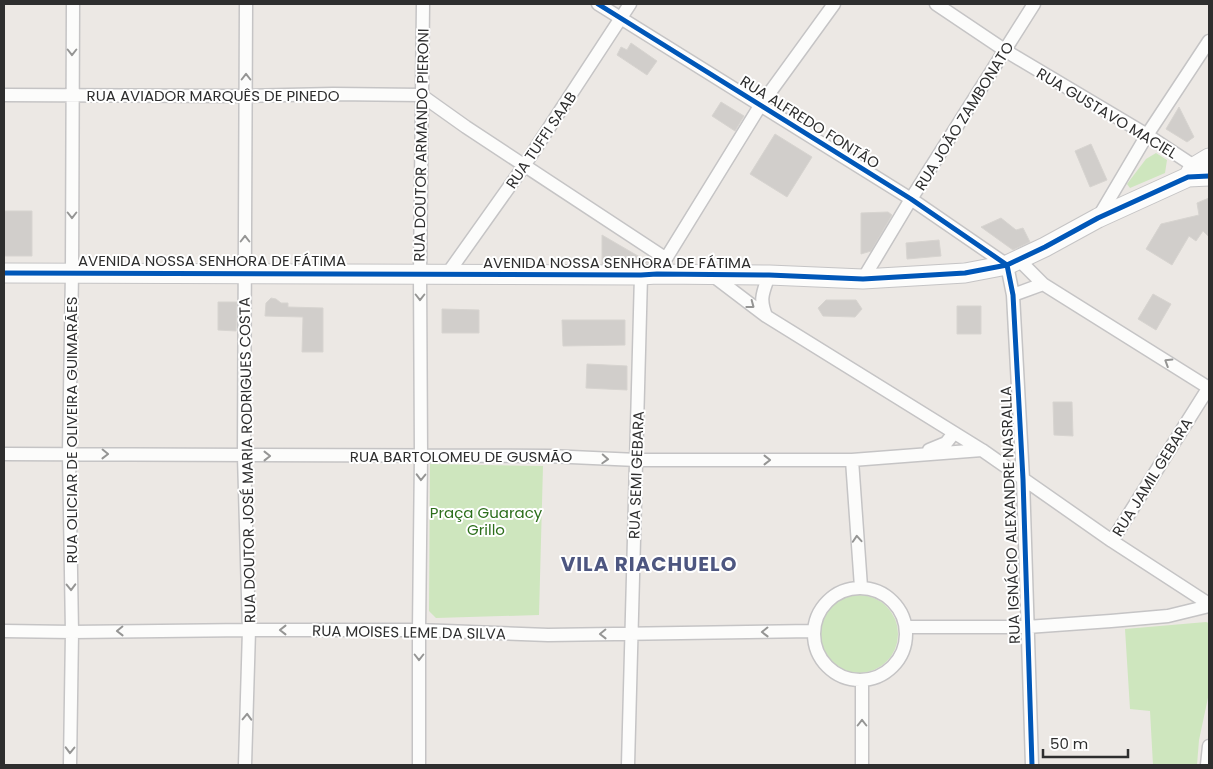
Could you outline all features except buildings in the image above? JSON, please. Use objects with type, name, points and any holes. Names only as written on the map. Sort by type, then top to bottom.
[{"type":"street","name":"RUA OLICIAR DE OLIVEIRA GUIMARÃES","points":[[70,765],[72,632],[69,454],[73,4]]},
{"type":"street","name":"RUA DOUTOR JOSÉ MARIA RODRIGUES COSTA","points":[[245,765],[249,630],[244,456],[246,4]]},
{"type":"street","name":"RUA DOUTOR ARMANDO PIERONI","points":[[419,765],[420,274],[423,4]]},
{"type":"street","name":"RUA ALFREDO FONTÃO","points":[[598,4],[1012,262],[1043,284],[1209,388]]},
{"type":"street","name":"RUA TUFFI SAAB","points":[[448,273],[524,166],[630,4]]},
{"type":"street","points":[[421,96],[524,166],[654,269],[760,106],[834,4]]},
{"type":"street","name":"RUA GUSTAVO MACIEL","points":[[936,4],[1006,51],[1147,135],[1202,171]]},
{"type":"street","name":"RUA JOÃO ZAMBONATO","points":[[864,280],[911,199],[1034,4]]},
{"type":"street","points":[[1098,218],[1147,135],[1209,41]]},
{"type":"street","name":"RUA AVIADOR MARQUÊS DE PINEDO","points":[[4,95],[246,96],[333,94],[421,96]]},
{"type":"street","name":"AVENIDA NOSSA SENHORA DE FÁTIMA","points":[[4,272],[420,274],[654,269],[712,275],[769,275],[864,280],[964,273],[1012,262],[1045,247],[1098,218],[1202,171]]},
{"type":"street","name":"RUA IGNÁCIO ALEXANDRE NASRALLA","points":[[1012,262],[1023,479],[1032,765]]},
{"type":"street","name":"RUA SEMI GEBARA","points":[[628,765],[637,460],[654,269]]},
{"type":"street","points":[[712,275],[766,316],[982,450],[1112,541],[1209,605]]},
{"type":"street","points":[[766,316],[761,304],[762,294],[769,275]]},
{"type":"street","points":[[1013,295],[1043,284]]},
{"type":"street","name":"RUA JAMIL GEBARA","points":[[1112,541],[1209,388]]},
{"type":"street","name":"RUA BARTOLOMEU DE GUSMÃO","points":[[918,455],[943,445],[954,433]]},
{"type":"street","name":"RUA BARTOLOMEU DE GUSMÃO","points":[[4,454],[550,456],[637,460],[852,460],[982,450]]},
{"type":"street","points":[[852,460],[861,587]]},
{"type":"street","points":[[861,587],[870,588],[887,596],[900,609],[906,627],[905,646],[896,663],[881,675],[862,680],[843,677],[827,666],[817,650],[814,631],[819,612],[829,600],[841,592],[861,587]]},
{"type":"street","points":[[906,627],[1027,627],[1168,616],[1209,605]]},
{"type":"street","name":"RUA MOISES LEME DA SILVA","points":[[4,631],[419,630],[548,635],[814,631]]},
{"type":"street","points":[[862,680],[862,765]]},
{"type":"street","points":[[1207,765],[1209,746]]},
{"type":"green space","points":[[1156,153],[1167,160],[1165,173],[1130,188],[1127,184],[1146,159]]},
{"type":"green space","name":"Praça Guaracy Grillo","points":[[430,464],[543,466],[539,615],[436,618],[429,611]]},
{"type":"green space","points":[[859,595],[874,598],[891,612],[895,619],[898,634],[895,649],[881,666],[874,670],[859,673],[844,670],[827,656],[823,649],[820,634],[823,619],[837,602],[844,598]]},
{"type":"green space","points":[[1209,623],[1209,693],[1199,740],[1197,765],[1153,765],[1150,711],[1130,709],[1125,629]]},
{"type":"cycle path","points":[[598,4],[911,199],[1007,265],[1013,295],[1023,479],[1032,765]]},
{"type":"cycle path","points":[[4,273],[657,274],[769,275],[863,279],[965,273],[1007,265],[1098,218],[1188,177],[1209,176]]},
{"type":"district","name":"VILA RIACHUELO","points":[[649,564]]}]
